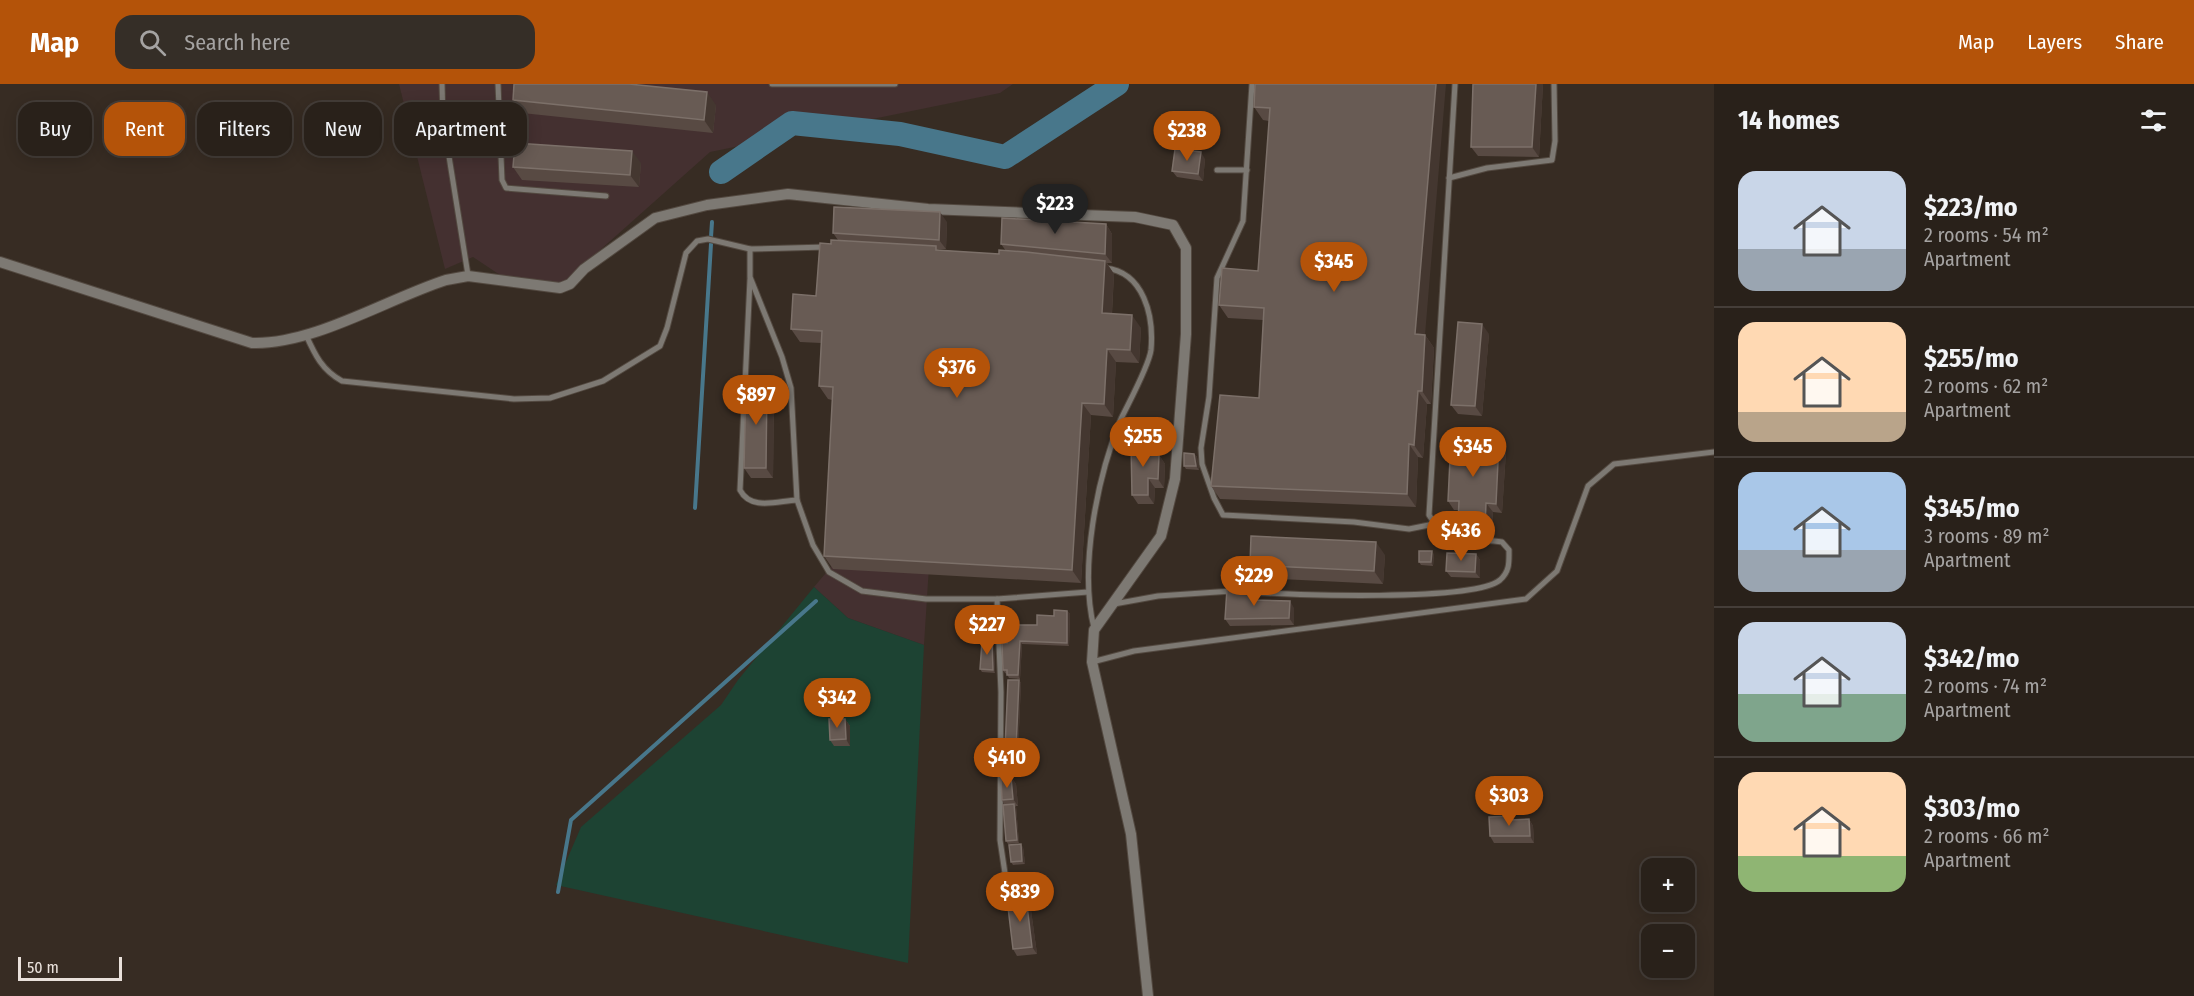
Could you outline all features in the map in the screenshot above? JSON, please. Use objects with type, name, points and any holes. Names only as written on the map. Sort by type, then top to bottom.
[{"type":"street","points":[[0,262],[252,343],[265,344],[306,335],[429,285],[468,276],[560,288],[570,284],[584,269],[655,218],[707,205],[788,194],[928,208],[1135,217],[1173,225],[1186,248],[1186,334],[1175,479],[1161,536],[1094,630],[1092,662],[1131,834],[1148,996]]},
{"type":"lane","points":[[442,84],[444,119],[468,276]]},
{"type":"lane","points":[[498,84],[502,180],[506,188],[606,196]]},
{"type":"lane","points":[[772,84],[895,84]]},
{"type":"lane","points":[[1252,84],[1243,221],[1217,278],[1209,397],[1201,448],[1202,464],[1214,498],[1223,515],[1354,522],[1409,529],[1434,524]]},
{"type":"lane","points":[[1114,604],[1158,596],[1233,591],[1372,596],[1460,590],[1499,581],[1509,569],[1509,550],[1502,542],[1446,536],[1429,515],[1455,84]]},
{"type":"lane","points":[[1449,178],[1487,168],[1552,160],[1555,141],[1554,84]]},
{"type":"lane","points":[[1217,170],[1247,170]]},
{"type":"lane","points":[[306,335],[319,363],[329,374],[342,381],[514,399],[550,398],[603,381],[660,346],[668,328],[686,253],[697,241],[708,239],[750,249],[830,247]]},
{"type":"lane","points":[[750,249],[740,490],[744,498],[753,503],[797,500]]},
{"type":"lane","points":[[1094,630],[1088,592],[1095,507],[1108,451],[1151,352],[1151,317],[1138,285],[1119,269],[1098,267]]},
{"type":"lane","points":[[750,277],[775,338],[790,388],[797,500],[813,545],[829,572],[862,591],[926,599],[997,599],[1088,592]]},
{"type":"lane","points":[[1092,662],[1134,651],[1526,599],[1557,571],[1588,486],[1614,464],[1714,452]]},
{"type":"lane","points":[[997,599],[1001,692],[1000,840],[1009,900]]},
{"type":"shaded area","points":[[399,84],[1013,84],[1000,93],[710,152],[562,284],[500,275],[473,257],[445,269],[417,156],[527,156],[527,102],[403,102]]},
{"type":"shaded area","points":[[937,442],[924,645],[848,618],[814,587]]},
{"type":"green space","points":[[814,587],[848,618],[924,645],[908,963],[556,885],[581,827],[721,705],[738,680]]},
{"type":"building","points":[[514,84],[629,84],[707,92],[704,120],[513,100]]},
{"type":"building","points":[[1255,84],[1436,84],[1415,334],[1425,335],[1422,391],[1418,391],[1414,445],[1409,444],[1407,494],[1211,486],[1220,395],[1259,398],[1264,308],[1219,305],[1222,268],[1258,271],[1270,108],[1254,107]]},
{"type":"building","points":[[1473,84],[1536,84],[1532,147],[1471,147]]},
{"type":"building","points":[[527,144],[632,151],[630,175],[513,167],[514,156],[527,156]]},
{"type":"building","points":[[1175,149],[1201,152],[1198,174],[1172,171]]},
{"type":"building","points":[[834,207],[940,212],[939,240],[833,233]]},
{"type":"building","points":[[1002,218],[1106,224],[1105,254],[1001,244]]},
{"type":"building","points":[[831,240],[936,246],[936,250],[999,254],[999,250],[1026,252],[1105,261],[1102,313],[1132,315],[1130,350],[1107,349],[1104,404],[1082,403],[1072,570],[824,556],[833,387],[819,386],[822,331],[791,329],[793,294],[816,296],[820,243],[831,244]]},
{"type":"building","points":[[1458,322],[1482,324],[1475,406],[1451,405]]},
{"type":"building","points":[[746,383],[767,383],[766,468],[744,468]]},
{"type":"building","points":[[1451,438],[1499,441],[1496,504],[1486,503],[1485,527],[1458,524],[1459,501],[1448,501]]},
{"type":"building","points":[[1131,444],[1151,444],[1150,454],[1159,455],[1158,479],[1148,478],[1148,495],[1132,495]]},
{"type":"building","points":[[1184,453],[1194,454],[1196,466],[1184,466]]},
{"type":"building","points":[[1251,536],[1376,542],[1374,571],[1250,565]]},
{"type":"building","points":[[1419,551],[1432,551],[1431,562],[1419,562]]},
{"type":"building","points":[[1447,553],[1476,554],[1475,572],[1446,571]]},
{"type":"building","points":[[1227,589],[1252,589],[1252,600],[1290,601],[1289,618],[1225,619]]},
{"type":"building","points":[[1054,610],[1067,611],[1067,643],[1020,641],[1018,675],[1007,675],[1007,670],[1003,670],[1002,643],[1007,643],[1007,625],[1037,625],[1037,615],[1054,616]]},
{"type":"building","points":[[982,642],[992,642],[993,670],[980,669]]},
{"type":"building","points":[[1008,680],[1019,680],[1015,772],[1004,771]]},
{"type":"building","points":[[829,719],[845,719],[846,739],[830,740]]},
{"type":"building","points":[[1011,777],[1013,799],[1002,800],[1001,778]]},
{"type":"building","points":[[1014,804],[1017,840],[1006,841],[1003,805]]},
{"type":"building","points":[[1510,816],[1510,820],[1529,819],[1530,836],[1490,836],[1489,817]]},
{"type":"building","points":[[1021,844],[1022,861],[1011,862],[1009,845]]},
{"type":"building","points":[[1026,897],[1032,947],[1013,949],[1007,899]]},
{"type":"waterway","points":[[721,172],[792,123],[900,134],[1005,157],[1117,84]]},
{"type":"waterway","points":[[711,237],[712,222]]},
{"type":"waterway","points":[[695,508],[711,244]]},
{"type":"waterway","points":[[558,892],[571,820],[816,601]]}]
